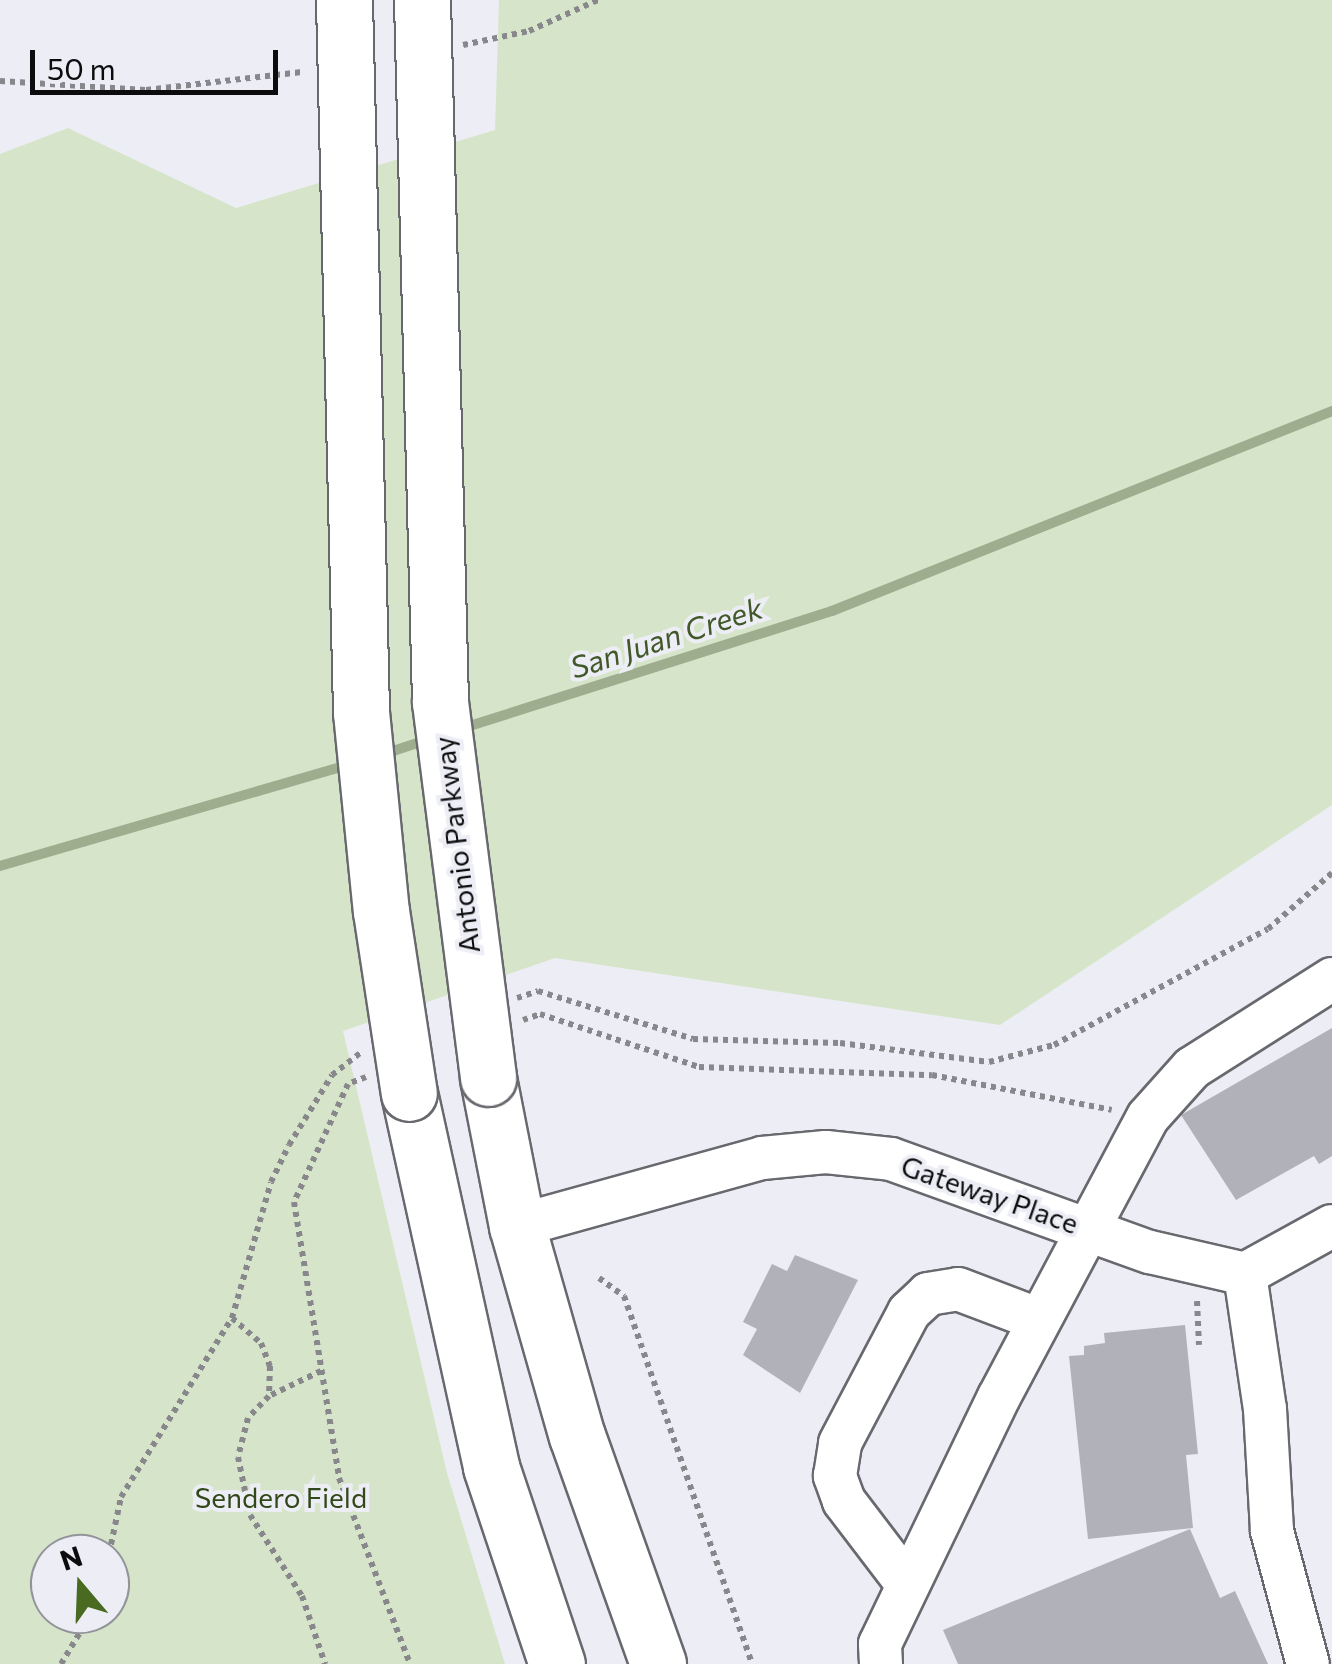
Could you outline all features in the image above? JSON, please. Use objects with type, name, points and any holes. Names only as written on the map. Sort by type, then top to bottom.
[{"type":"highway","points":[[344,0],[361,712],[381,911],[412,1103],[491,1467],[557,1664]]},
{"type":"highway","name":"Antonio Parkway","points":[[422,0],[440,702],[488,1078],[517,1226],[576,1436],[658,1664]]},
{"type":"highway","points":[[412,1103],[442,1158],[517,1226]]},
{"type":"lane","points":[[881,1664],[880,1644],[1037,1319],[1148,1118],[1192,1068],[1332,978]]},
{"type":"lane","name":"Gateway Place","points":[[517,1226],[762,1158],[826,1152],[891,1159],[1226,1271]]},
{"type":"lane","points":[[1308,1664],[1272,1530],[1264,1409],[1226,1271],[1332,1226]]},
{"type":"lane","points":[[908,1585],[844,1501],[835,1476],[840,1443],[909,1312],[928,1294],[958,1289],[1037,1319]]},
{"type":"path","points":[[502,1003],[538,991],[693,1039],[840,1043],[988,1062],[1054,1045],[1268,929],[1332,873]]},
{"type":"path","points":[[114,1534],[122,1498],[232,1318],[271,1182],[288,1145],[332,1075],[374,1047]]},
{"type":"path","points":[[1199,1345],[1196,1303],[1226,1271]]},
{"type":"path","points":[[599,1278],[624,1296],[752,1664]]},
{"type":"path","points":[[232,1318],[261,1342],[270,1366],[269,1396]]},
{"type":"path","points":[[321,1371],[269,1396],[248,1418],[240,1482],[250,1515],[302,1596],[325,1664]]},
{"type":"path","points":[[60,1664],[79,1634]]},
{"type":"green space","name":"Sendero Field","points":[[499,0],[1332,0],[1332,805],[1000,1025],[555,958],[343,1031],[447,1473],[505,1664],[0,1664],[0,154],[68,128],[236,208],[495,130]]},
{"type":"building","points":[[1332,1028],[1332,1156],[1319,1164],[1314,1156],[1236,1200],[1181,1115]]},
{"type":"building","points":[[795,1255],[858,1280],[800,1393],[743,1355],[757,1329],[743,1322],[772,1264],[787,1271]]},
{"type":"building","points":[[1185,1325],[1198,1454],[1186,1455],[1193,1528],[1088,1539],[1069,1356],[1084,1355],[1084,1346],[1105,1343],[1104,1333]]},
{"type":"building","points":[[1190,1529],[1220,1598],[1235,1591],[1268,1664],[958,1664],[943,1630]]},
{"type":"waterway","name":"San Juan Creek","points":[[460,729],[832,611],[1332,411]]},
{"type":"waterway","name":"San Juan Creek","points":[[384,754],[429,739]]},
{"type":"waterway","name":"San Juan Creek","points":[[0,866],[348,765]]}]
